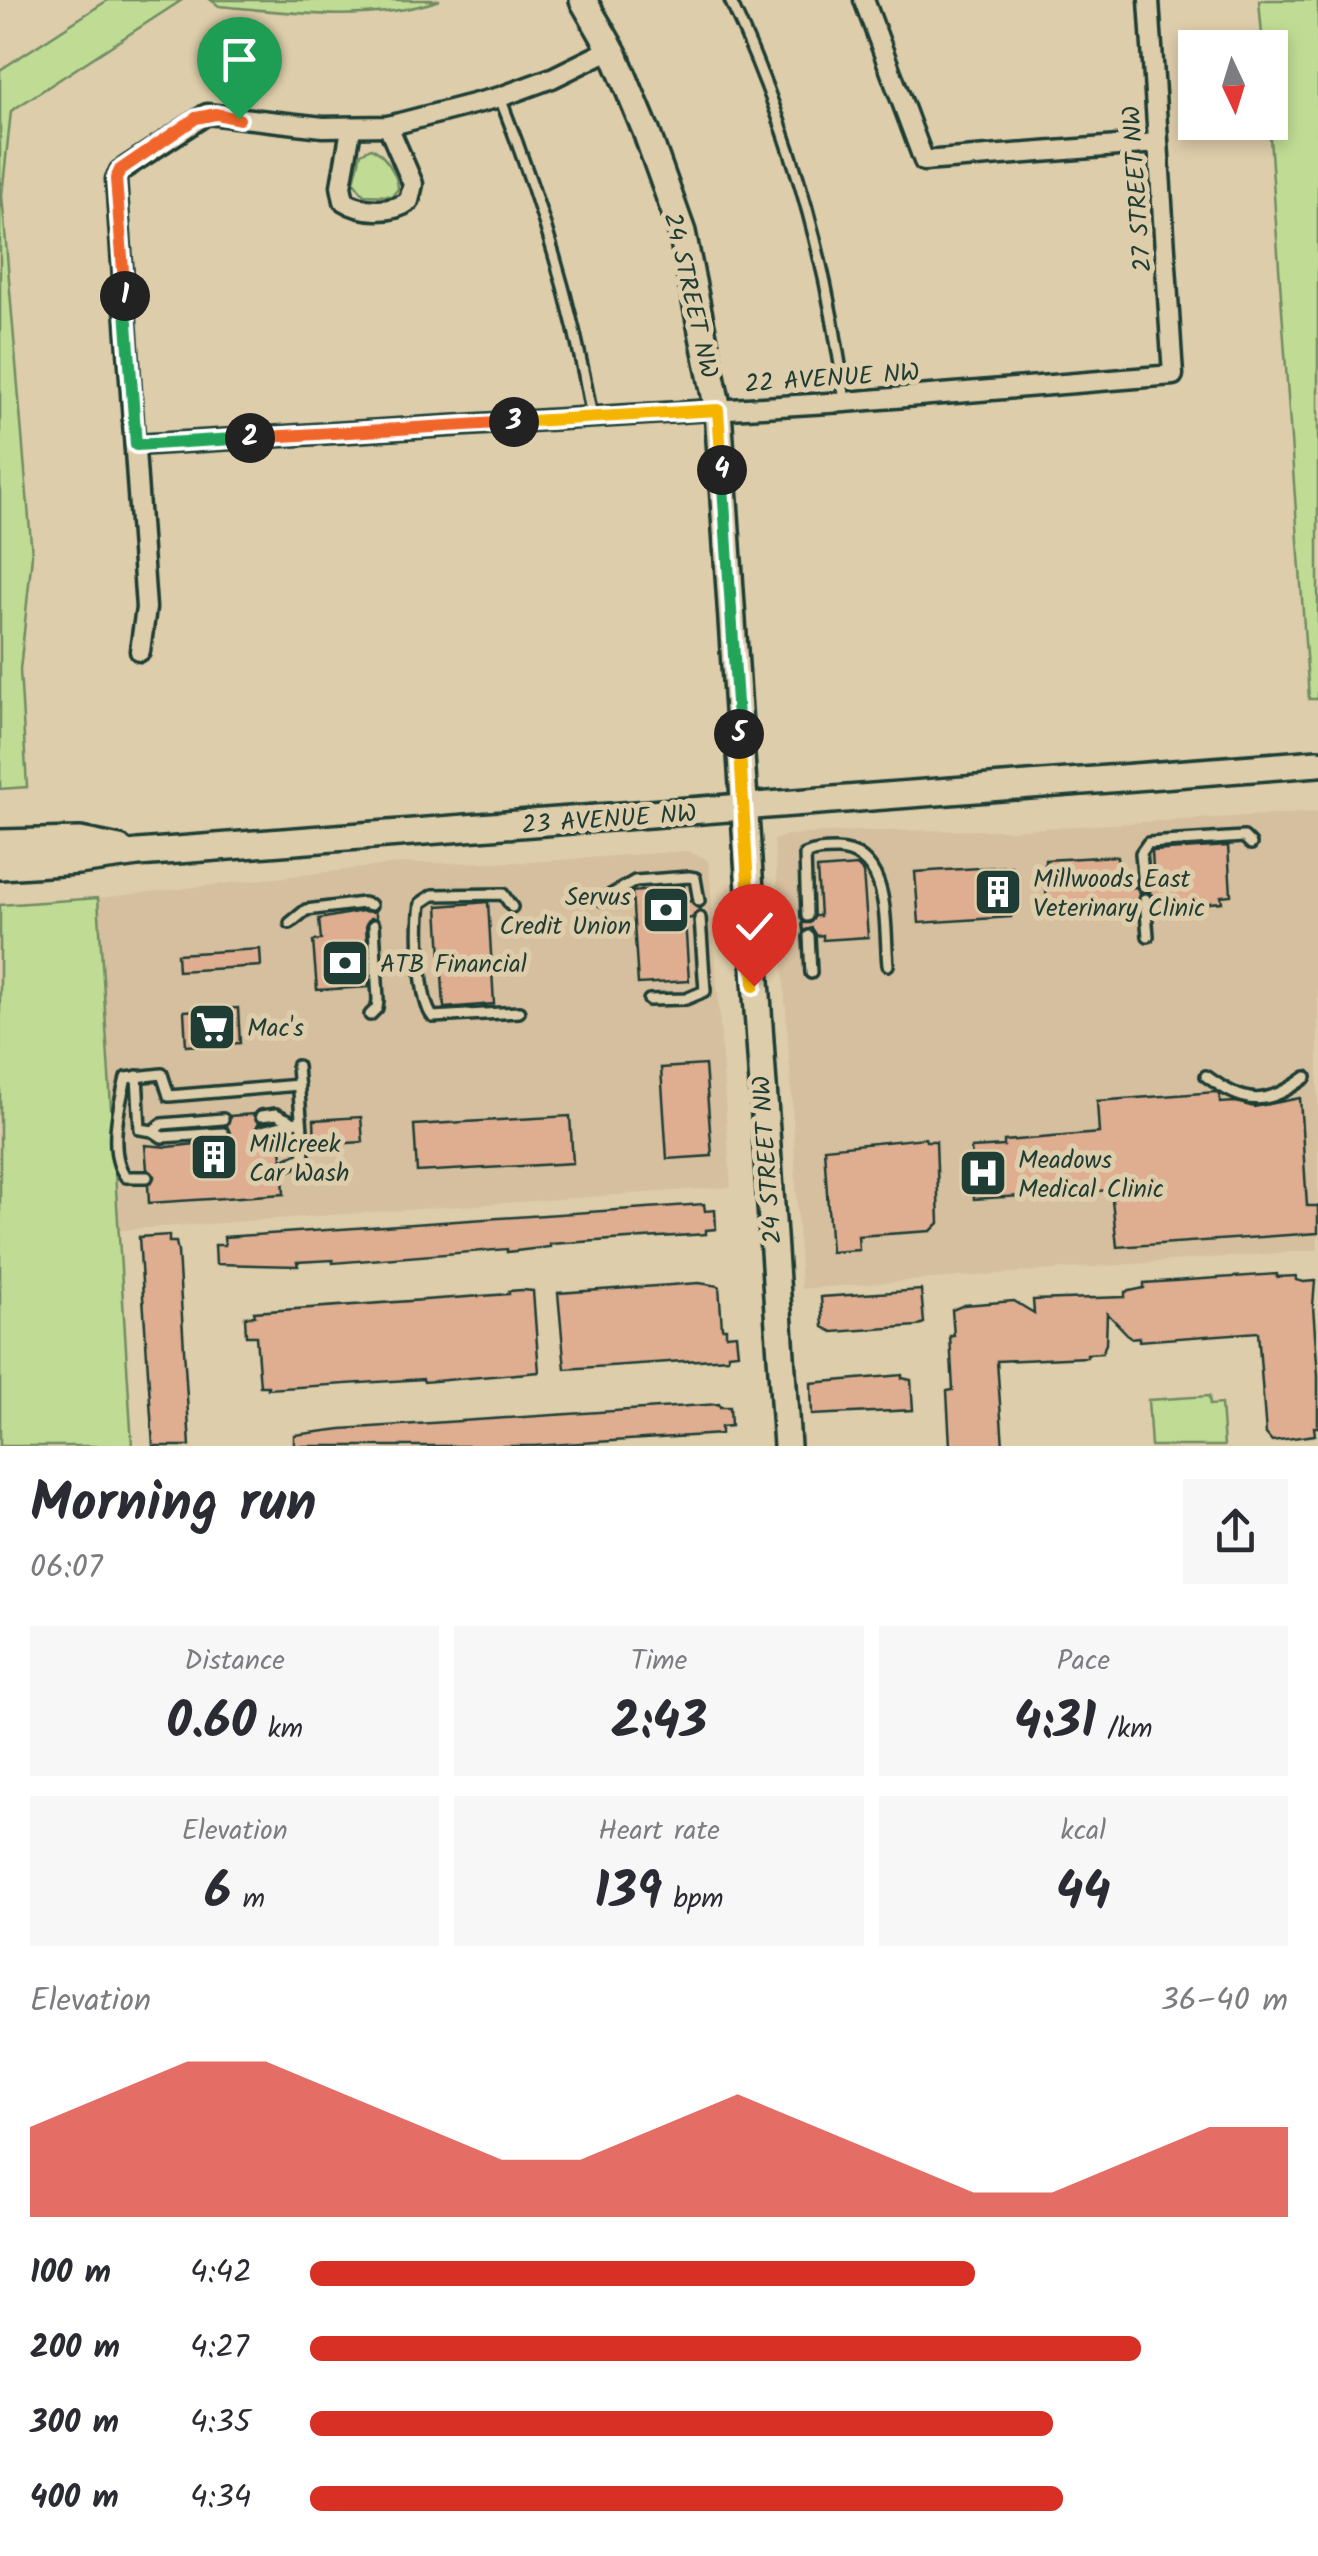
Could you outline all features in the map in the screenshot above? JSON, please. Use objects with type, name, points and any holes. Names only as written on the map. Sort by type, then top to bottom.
[{"type":"street","name":"24 STREET NW","points":[[583,0],[611,49],[646,131],[682,232],[718,410],[786,1446]]},
{"type":"street","points":[[864,0],[924,161],[1158,144]]},
{"type":"street","name":"27 STREET NW","points":[[1149,0],[1172,374]]},
{"type":"street","points":[[140,651],[146,608],[116,179],[120,170],[206,114],[351,129],[388,126],[500,98],[611,49]]},
{"type":"street","points":[[351,129],[341,186],[344,200],[356,207],[392,209],[408,201],[413,184],[388,126]]},
{"type":"street","name":"22 AVENUE NW","points":[[136,445],[845,402],[1172,374]]},
{"type":"street","name":"23 AVENUE NW","points":[[0,866],[138,852],[1318,763]]},
{"type":"street","name":"23 AVENUE NW","points":[[0,843],[80,841],[138,852]]},
{"type":"lane","points":[[730,0],[798,171],[818,239],[836,326],[845,402]]},
{"type":"lane","points":[[500,98],[557,262],[579,345],[592,417]]},
{"type":"lane","points":[[1144,886],[1140,854],[1148,843],[1244,837],[1250,844]]},
{"type":"lane","points":[[808,916],[805,855],[820,850],[855,854],[878,878],[888,966]]},
{"type":"lane","points":[[602,900],[635,881],[695,878],[699,901]]},
{"type":"lane","points":[[512,907],[503,894],[432,895],[422,903],[419,919],[425,1004],[433,1017],[518,1012]]},
{"type":"lane","points":[[1145,900],[1148,936]]},
{"type":"lane","points":[[290,923],[315,908],[371,905]]},
{"type":"lane","points":[[649,1000],[686,999],[700,996],[705,990],[700,918]]},
{"type":"lane","points":[[370,1015],[378,1000],[374,925]]},
{"type":"lane","points":[[809,936],[811,972]]},
{"type":"lane","points":[[282,1167],[304,1158],[296,1121],[298,1066]]},
{"type":"lane","points":[[147,1177],[126,1177],[119,1169],[116,1117],[126,1078],[162,1074],[168,1096],[299,1085]]},
{"type":"lane","points":[[137,1076],[140,1129],[162,1137],[224,1133]]},
{"type":"lane","points":[[1206,1076],[1244,1099],[1279,1095],[1306,1077]]},
{"type":"lane","points":[[261,1116],[276,1114],[296,1121]]},
{"type":"lane","points":[[152,1131],[162,1124],[222,1119]]},
{"type":"lane","points":[[262,1131],[296,1121]]},
{"type":"shaded area","points":[[1318,812],[1318,1250],[801,1289],[774,840],[786,835],[859,831],[1007,830]]},
{"type":"shaded area","points":[[687,851],[705,858],[709,864],[731,1187],[120,1230],[98,898],[407,863],[530,862]]},
{"type":"green space","points":[[108,0],[182,0],[11,111],[2,195],[32,555],[20,670],[27,787],[0,789],[0,70]]},
{"type":"green space","points":[[211,0],[440,0],[386,12],[330,15],[219,6]]},
{"type":"green space","points":[[1259,0],[1318,0],[1318,699],[1309,699],[1270,140],[1288,140],[1288,30],[1262,30]]},
{"type":"green space","points":[[371,148],[385,159],[396,177],[398,189],[392,196],[364,195],[354,182],[361,153]]},
{"type":"green space","points":[[98,898],[132,1446],[0,1446],[0,905]]},
{"type":"green space","points":[[1209,1396],[1210,1405],[1221,1404],[1224,1446],[1151,1446],[1148,1400]]},
{"type":"building","points":[[1228,846],[1231,895],[1221,896],[1222,902],[1156,907],[1156,899],[1149,892],[1154,886],[1152,851]]},
{"type":"building","points":[[1117,856],[1119,888],[1136,887],[1140,893],[1137,900],[1120,901],[1120,909],[1047,913],[1045,860]]},
{"type":"building","points":[[857,866],[863,872],[868,937],[823,940],[823,935],[817,936],[812,928],[803,931],[802,923],[820,916],[817,869]]},
{"type":"building","points":[[1011,866],[1011,917],[919,923],[915,872]]},
{"type":"building","points":[[684,886],[685,902],[691,901],[700,910],[685,919],[689,981],[638,984],[632,892]]},
{"type":"building","points":[[488,902],[494,1004],[444,1008],[438,906]]},
{"type":"building","name":"ATB Financial","points":[[375,912],[377,918],[370,918],[366,924],[369,987],[317,990],[313,941],[321,940],[319,919]]},
{"type":"building","points":[[260,949],[261,966],[178,971],[177,954]]},
{"type":"building","name":"Mac's","points":[[238,1008],[240,1043],[186,1046],[184,1011]]},
{"type":"building","points":[[705,1065],[712,1156],[667,1159],[661,1068]]},
{"type":"building","points":[[1216,1092],[1220,1103],[1254,1107],[1300,1098],[1307,1206],[1318,1206],[1318,1233],[1117,1247],[1111,1190],[974,1199],[971,1148],[1004,1146],[1004,1141],[1099,1133],[1097,1101]]},
{"type":"building","name":"Millcreek Car Wash","points":[[253,1114],[259,1124],[254,1130],[257,1137],[262,1141],[280,1139],[282,1158],[274,1167],[283,1175],[284,1194],[149,1203],[148,1185],[155,1176],[147,1169],[145,1145],[168,1147],[224,1141],[231,1136],[227,1126],[230,1116]]},
{"type":"building","points":[[570,1116],[573,1163],[417,1172],[414,1125]]},
{"type":"building","points":[[361,1117],[363,1142],[315,1145],[314,1120]]},
{"type":"building","points":[[925,1138],[936,1141],[939,1223],[931,1231],[858,1236],[859,1250],[831,1252],[824,1148]]},
{"type":"building","points":[[704,1204],[705,1211],[715,1210],[716,1229],[706,1230],[706,1234],[550,1244],[507,1252],[297,1262],[298,1266],[216,1264],[215,1245],[225,1245],[224,1237]]},
{"type":"building","points":[[169,1235],[169,1242],[176,1242],[178,1252],[190,1446],[153,1446],[139,1237]]},
{"type":"building","points":[[1277,1274],[1315,1281],[1315,1435],[1272,1441],[1266,1434],[1258,1332],[1139,1341],[1139,1337],[1131,1338],[1107,1313],[1102,1353],[997,1361],[1003,1446],[950,1446],[947,1391],[953,1390],[952,1310],[964,1305],[1014,1301],[1034,1313],[1033,1300],[1125,1297],[1125,1292],[1144,1288],[1144,1283]]},
{"type":"building","points":[[699,1283],[719,1286],[722,1328],[726,1328],[726,1335],[736,1334],[738,1353],[728,1354],[728,1358],[565,1369],[558,1293]]},
{"type":"building","points":[[921,1290],[924,1323],[917,1326],[833,1332],[823,1327],[821,1297]]},
{"type":"building","points":[[533,1291],[539,1372],[268,1389],[260,1386],[256,1336],[246,1336],[245,1317],[255,1316],[254,1312]]},
{"type":"building","points":[[902,1375],[911,1380],[913,1410],[812,1415],[811,1383]]},
{"type":"building","points":[[719,1404],[730,1407],[731,1426],[721,1427],[721,1434],[534,1446],[294,1446],[294,1435],[341,1429]]},
{"type":"place","name":"Millwoods East Veterinary Clinic","points":[[998,892]]},
{"type":"place","name":"Servus Credit Union","points":[[666,910]]},
{"type":"place","name":"ATB Financial","points":[[345,963]]},
{"type":"place","name":"Mac's","points":[[212,1027]]},
{"type":"place","name":"Millcreek Car Wash","points":[[214,1157]]},
{"type":"place","name":"Meadows Medical Clinic","points":[[983,1173]]},
{"type":"route","points":[[239,119],[216,114],[196,118],[120,170],[116,179],[136,445],[718,410],[754,986]]}]
